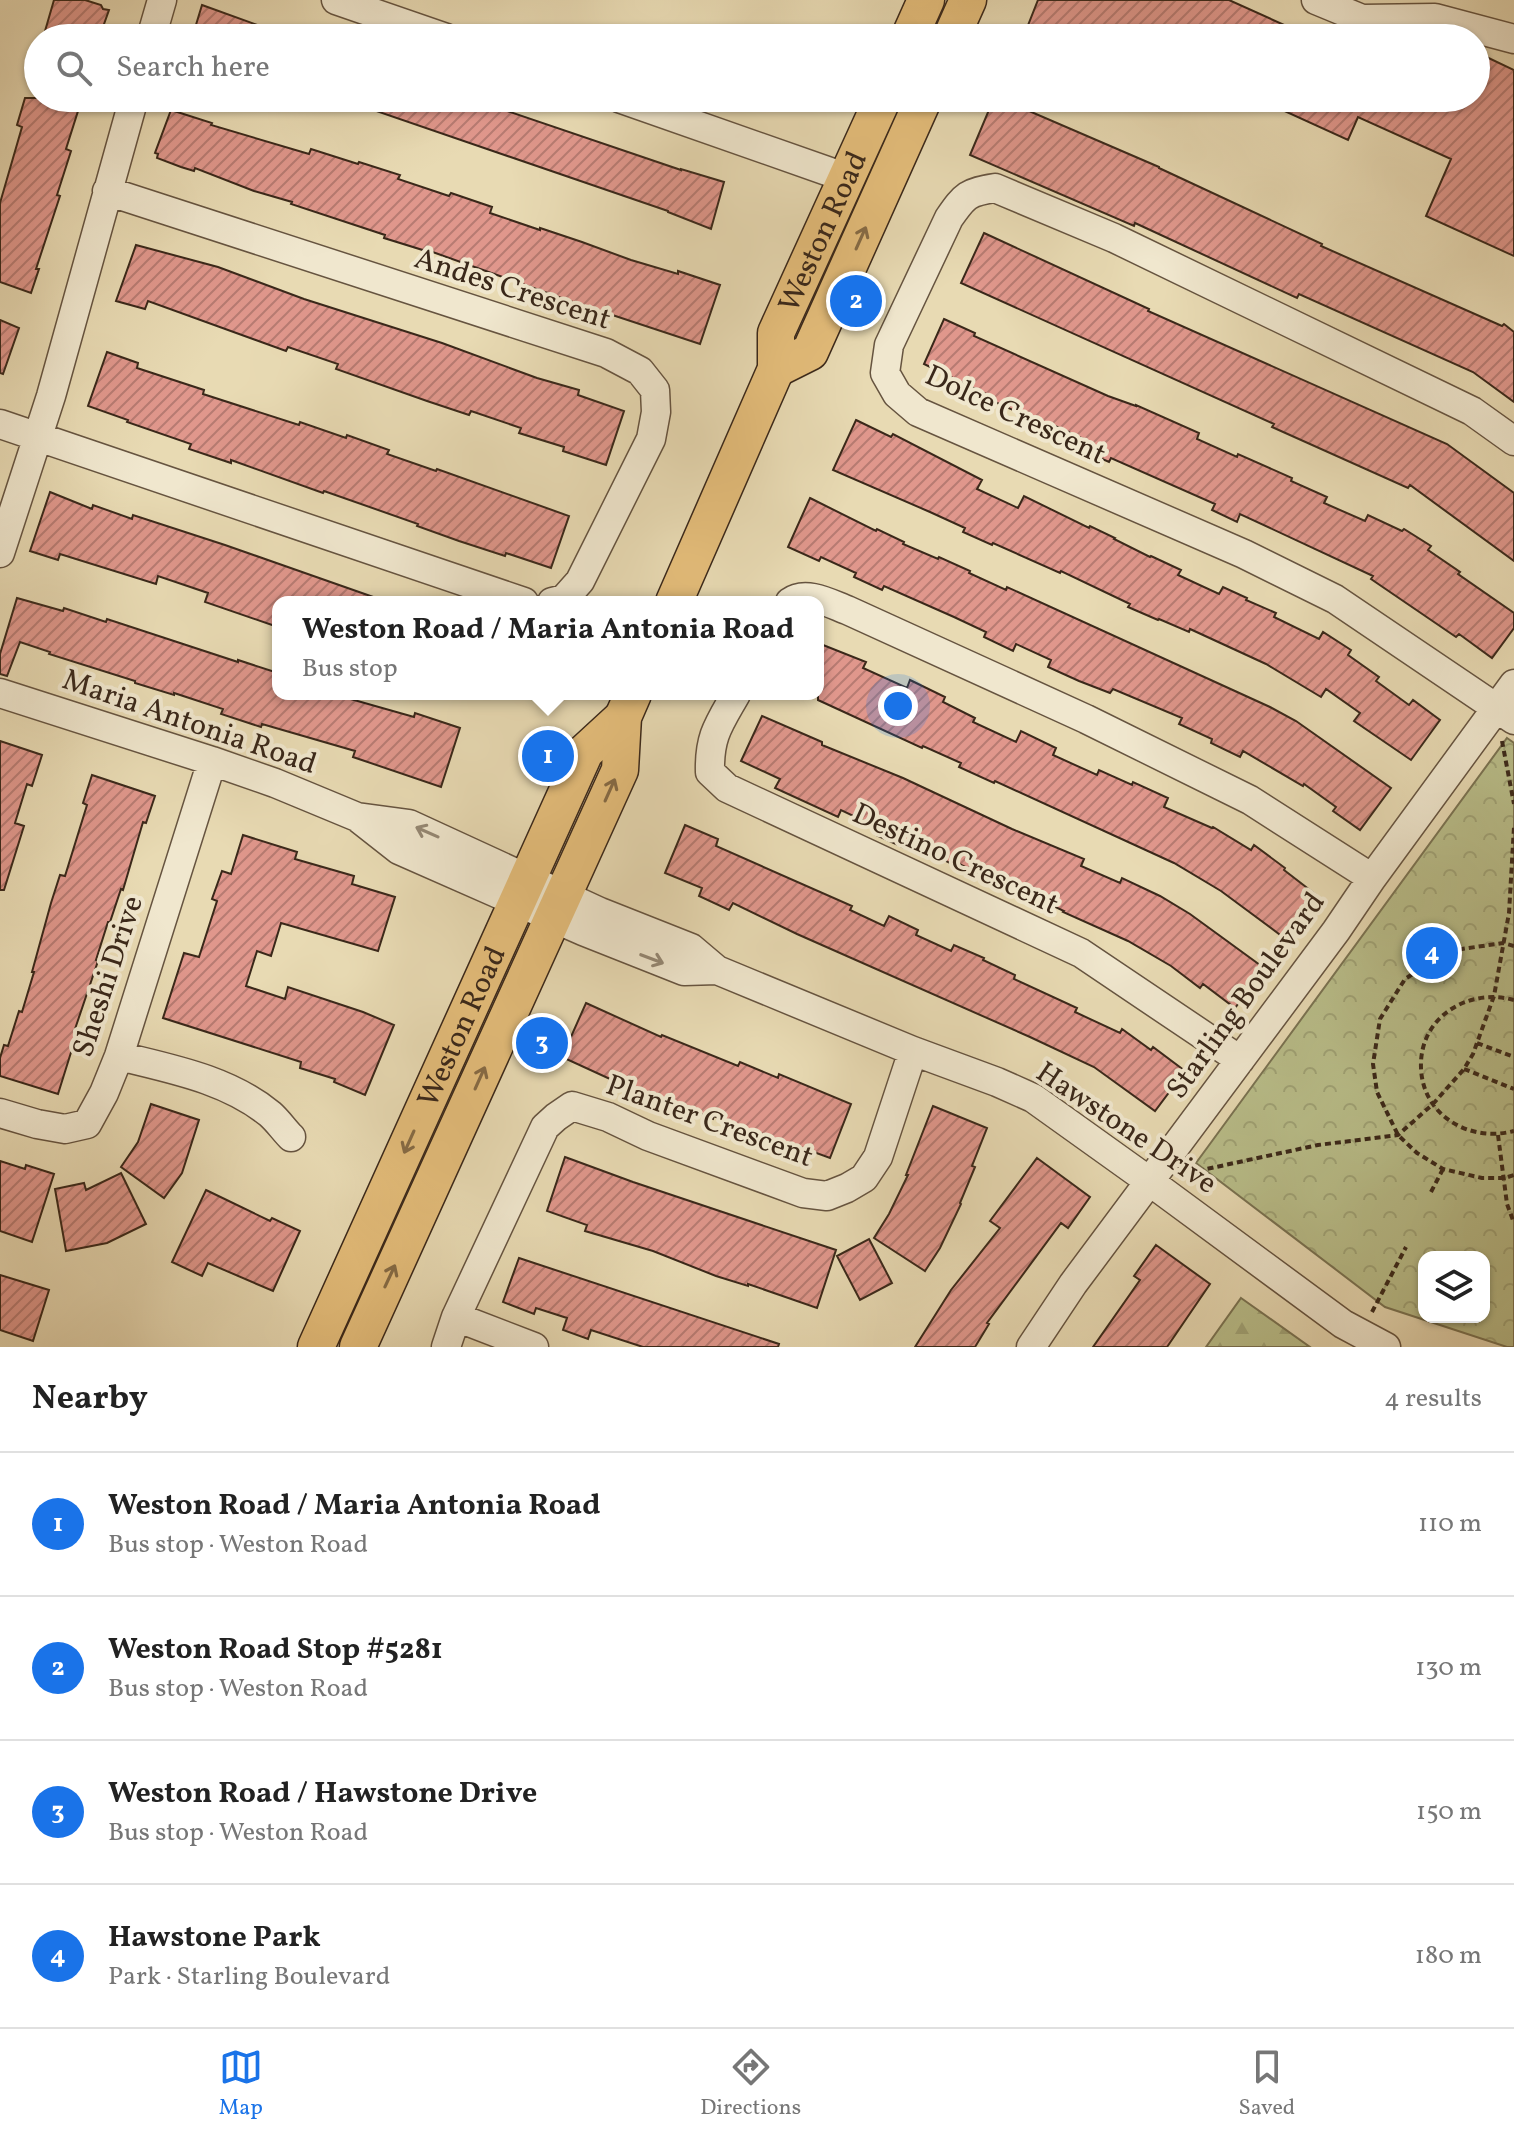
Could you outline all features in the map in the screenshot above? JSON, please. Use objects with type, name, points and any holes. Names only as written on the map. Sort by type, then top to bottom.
[{"type":"main road","points":[[915,24],[926,0]]},
{"type":"main road","points":[[957,24],[968,0]]},
{"type":"main road","name":"Weston Road","points":[[677,596],[776,369],[776,333],[877,112]]},
{"type":"main road","name":"Weston Road","points":[[776,369],[810,352],[918,112]]},
{"type":"main road","name":"Weston Road","points":[[316,1347],[585,752],[628,706]]},
{"type":"main road","name":"Weston Road","points":[[358,1347],[620,770],[628,706]]},
{"type":"street","points":[[155,24],[162,0]]},
{"type":"street","points":[[336,0],[405,24]]},
{"type":"street","points":[[1316,0],[1362,19],[1438,9],[1476,24]]},
{"type":"street","points":[[1490,30],[1514,39]]},
{"type":"street","points":[[0,553],[51,396],[130,112]]},
{"type":"street","points":[[659,112],[847,178]]},
{"type":"street","name":"Dolce Crescent","points":[[1505,714],[1335,599],[1244,554],[918,412],[897,394],[885,373],[889,345],[954,210],[974,191],[995,188],[1114,238],[1472,411],[1514,441]]},
{"type":"street","name":"Andes Crescent","points":[[107,191],[606,353],[640,371],[655,390],[656,412],[651,439],[580,581],[567,596]]},
{"type":"street","points":[[0,424],[506,596]]},
{"type":"street","points":[[824,602],[1086,719],[1250,800],[1372,878]]},
{"type":"street","name":"Starling Boulevard","points":[[1031,1347],[1073,1284],[1336,931],[1372,878],[1505,714],[1514,684]]},
{"type":"street","name":"Maria Antonia Road","points":[[0,693],[212,761],[357,817],[409,824],[523,890],[558,906]]},
{"type":"street","name":"Destino Crescent","points":[[733,700],[709,750],[710,772],[727,788],[1081,953],[1240,1060]]},
{"type":"street","name":"Sheshi Drive","points":[[0,1113],[65,1129],[87,1124],[119,1056],[212,761]]},
{"type":"street","name":"Hawstone Drive","points":[[558,906],[684,971],[717,970],[1033,1098],[1343,1324],[1386,1347]]},
{"type":"street","name":"Planter Crescent","points":[[446,1347],[456,1317],[545,1127],[572,1106],[803,1193],[827,1196],[864,1178],[878,1157],[913,1051]]},
{"type":"street","points":[[119,1056],[224,1086],[271,1115],[291,1137]]},
{"type":"street","points":[[456,1317],[534,1347]]},
{"type":"path","points":[[1505,714],[1514,804]]},
{"type":"path","points":[[1149,1181],[1318,1145],[1398,1135],[1433,1104],[1464,1069],[1494,996],[1509,913],[1514,827]]},
{"type":"path","points":[[1514,946],[1503,943],[1448,951],[1405,979],[1380,1019],[1373,1064],[1377,1092],[1398,1135],[1417,1153],[1443,1169],[1482,1178],[1514,1175]]},
{"type":"path","points":[[1514,1000],[1494,996],[1473,998],[1453,1007],[1436,1022],[1426,1041],[1421,1062],[1424,1084],[1433,1104],[1445,1118],[1479,1134],[1498,1135],[1514,1131]]},
{"type":"path","points":[[1477,1043],[1514,1057]]},
{"type":"path","points":[[1464,1069],[1514,1089]]},
{"type":"path","points":[[1498,1135],[1507,1204],[1514,1223]]},
{"type":"path","points":[[1431,1192],[1443,1169]]},
{"type":"path","points":[[1361,1334],[1406,1247]]},
{"type":"green space","points":[[1507,738],[1514,743],[1514,1347],[1434,1323],[1490,1323],[1490,1251],[1418,1251],[1418,1318],[1385,1307],[1196,1163]]},
{"type":"green space","points":[[1241,1298],[1310,1347],[1206,1347]]},
{"type":"building","points":[[54,0],[85,0],[109,10],[104,24],[47,24]]},
{"type":"building","points":[[1038,0],[1229,0],[1282,24],[1029,24]]},
{"type":"building","points":[[202,5],[255,24],[196,24]]},
{"type":"building","points":[[1490,59],[1514,70],[1514,256],[1426,216],[1451,159],[1358,117],[1348,140],[1287,112],[1490,112]]},
{"type":"building","points":[[24,101],[24,112],[78,112],[66,149],[71,151],[57,195],[60,196],[31,293],[0,282],[0,203],[22,127],[17,125]]},
{"type":"building","points":[[170,112],[177,112],[309,154],[311,149],[400,175],[398,179],[492,207],[490,213],[631,260],[720,285],[700,344],[384,238],[385,235],[292,202],[157,158],[158,154],[155,153]]},
{"type":"building","points":[[379,112],[510,112],[724,182],[711,229],[668,211]]},
{"type":"building","points":[[988,112],[1031,112],[1159,167],[1321,246],[1502,326],[1504,324],[1514,332],[1514,402],[1473,372],[1299,294],[1297,298],[1135,223],[1134,226],[970,155]]},
{"type":"building","points":[[984,233],[1148,311],[1447,444],[1514,493],[1514,561],[1410,485],[1408,488],[1272,427],[1274,424],[961,283]]},
{"type":"building","points":[[136,245],[218,267],[304,299],[442,343],[579,390],[578,395],[624,411],[606,465],[519,433],[521,428],[471,411],[469,415],[427,401],[336,369],[338,364],[288,347],[286,351],[148,301],[145,309],[116,301]]},
{"type":"building","points":[[944,319],[975,333],[974,336],[1108,396],[1199,433],[1197,439],[1292,478],[1291,481],[1327,497],[1324,503],[1365,521],[1368,515],[1402,531],[1404,529],[1431,546],[1428,550],[1460,572],[1458,574],[1514,613],[1514,628],[1492,658],[1371,579],[1373,576],[1240,514],[1237,522],[1212,510],[1215,504],[1111,458],[1109,462],[1084,451],[1088,441],[1049,423],[1047,428],[986,398],[988,395],[924,364]]},
{"type":"building","points":[[0,320],[19,328],[3,374],[0,373]]},
{"type":"building","points":[[107,352],[138,363],[137,368],[204,390],[203,394],[299,425],[300,422],[346,438],[347,435],[389,450],[387,454],[569,516],[551,568],[459,541],[324,491],[189,449],[191,444],[88,406]]},
{"type":"building","points":[[856,420],[891,437],[893,434],[982,480],[977,489],[1018,508],[1024,496],[1181,570],[1178,575],[1219,594],[1223,587],[1319,639],[1323,632],[1351,650],[1348,655],[1379,677],[1376,681],[1409,705],[1413,700],[1440,720],[1411,760],[1354,721],[1360,713],[1326,689],[1321,697],[1266,664],[1190,629],[1189,632],[1128,607],[1130,604],[1061,571],[992,545],[963,532],[965,528],[833,470]]},
{"type":"building","points":[[50,492],[92,509],[93,505],[132,519],[133,515],[370,596],[272,596],[272,625],[205,602],[208,593],[158,576],[156,584],[60,554],[58,560],[30,551]]},
{"type":"building","points":[[810,498],[903,544],[939,557],[1006,590],[1007,587],[1270,707],[1296,721],[1391,788],[1360,830],[1333,811],[1336,807],[1304,784],[1243,751],[1240,757],[1211,743],[1212,739],[1179,724],[1182,718],[1113,689],[1110,693],[1079,681],[1048,667],[1051,660],[1016,644],[1013,651],[984,637],[986,632],[954,617],[884,586],[882,590],[854,577],[856,573],[821,557],[819,561],[788,547]]},
{"type":"building","points":[[17,598],[63,611],[64,608],[106,622],[107,619],[272,671],[272,700],[354,700],[414,717],[415,713],[460,728],[441,787],[353,757],[355,751],[221,714],[223,709],[135,683],[20,642],[7,676],[0,674],[0,654]]},
{"type":"building","points":[[824,645],[866,662],[863,668],[907,688],[910,680],[945,697],[943,702],[975,718],[973,722],[1016,742],[1021,731],[1056,748],[1053,755],[1097,775],[1099,770],[1168,798],[1164,807],[1213,827],[1251,850],[1254,845],[1315,894],[1283,937],[1221,891],[1174,863],[959,767],[961,763],[818,700],[824,700]]},
{"type":"building","points":[[762,716],[1084,859],[1081,866],[1120,883],[1122,878],[1160,896],[1264,968],[1235,1008],[1203,984],[1200,988],[1171,966],[1128,941],[951,860],[950,863],[913,846],[911,851],[876,835],[879,828],[841,810],[838,817],[775,788],[780,779],[741,761]]},
{"type":"building","points":[[0,741],[42,755],[32,786],[27,784],[15,823],[24,826],[4,890],[0,890]]},
{"type":"building","points":[[92,775],[155,796],[146,823],[143,822],[123,890],[108,922],[58,1094],[0,1076],[0,1058],[4,1045],[8,1046],[19,1011],[22,1012],[51,903],[60,875],[65,876],[87,805],[83,803]]},
{"type":"building","points":[[685,825],[718,839],[716,846],[852,906],[850,910],[884,926],[889,916],[918,930],[916,935],[951,951],[954,945],[984,958],[1015,975],[1014,979],[1077,1008],[1075,1012],[1120,1033],[1122,1029],[1185,1071],[1155,1111],[1094,1067],[733,903],[729,910],[699,896],[702,888],[665,873]]},
{"type":"building","points":[[243,835],[297,852],[295,859],[354,876],[352,884],[395,897],[378,951],[281,923],[271,956],[257,951],[246,986],[285,999],[288,987],[394,1025],[365,1095],[334,1082],[335,1079],[300,1068],[301,1062],[163,1018],[184,953],[199,957],[217,901],[212,899],[222,871],[231,874]]},
{"type":"building","points":[[586,1003],[661,1037],[738,1066],[740,1062],[778,1078],[779,1074],[851,1104],[830,1158],[753,1130],[752,1133],[673,1102],[672,1105],[562,1057]]},
{"type":"building","points":[[151,1104],[199,1120],[182,1173],[164,1198],[121,1167],[138,1142]]},
{"type":"building","points":[[933,1106],[987,1128],[961,1204],[925,1271],[874,1238],[908,1175]]},
{"type":"building","points":[[565,1157],[836,1250],[817,1308],[716,1276],[653,1251],[585,1231],[587,1225],[547,1211]]},
{"type":"building","points":[[1037,1158],[1090,1197],[1068,1228],[1061,1223],[987,1323],[975,1347],[915,1347],[951,1290],[1000,1228],[990,1221]]},
{"type":"building","points":[[0,1161],[54,1174],[32,1242],[0,1231]]},
{"type":"building","points":[[121,1173],[146,1224],[107,1243],[66,1251],[55,1189],[84,1183],[86,1190]]},
{"type":"building","points":[[206,1190],[270,1221],[272,1218],[300,1231],[273,1291],[208,1263],[202,1276],[172,1262]]},
{"type":"building","points":[[869,1239],[892,1283],[860,1300],[837,1256]]},
{"type":"building","points":[[1156,1245],[1210,1284],[1167,1347],[1093,1347],[1140,1280],[1134,1276]]},
{"type":"building","points":[[519,1258],[779,1344],[778,1347],[643,1347],[591,1330],[588,1339],[563,1330],[567,1318],[536,1308],[534,1314],[503,1302]]},
{"type":"building","points":[[0,1275],[49,1290],[33,1341],[0,1330]]},
{"type":"place","name":"Weston Road Stop #5281","points":[[856,301]]},
{"type":"place","name":"Weston Road / Maria Antonia Road","points":[[548,756]]},
{"type":"place","name":"Hawstone Park","points":[[1432,953]]},
{"type":"place","name":"Weston Road / Hawstone Drive","points":[[542,1043]]}]
